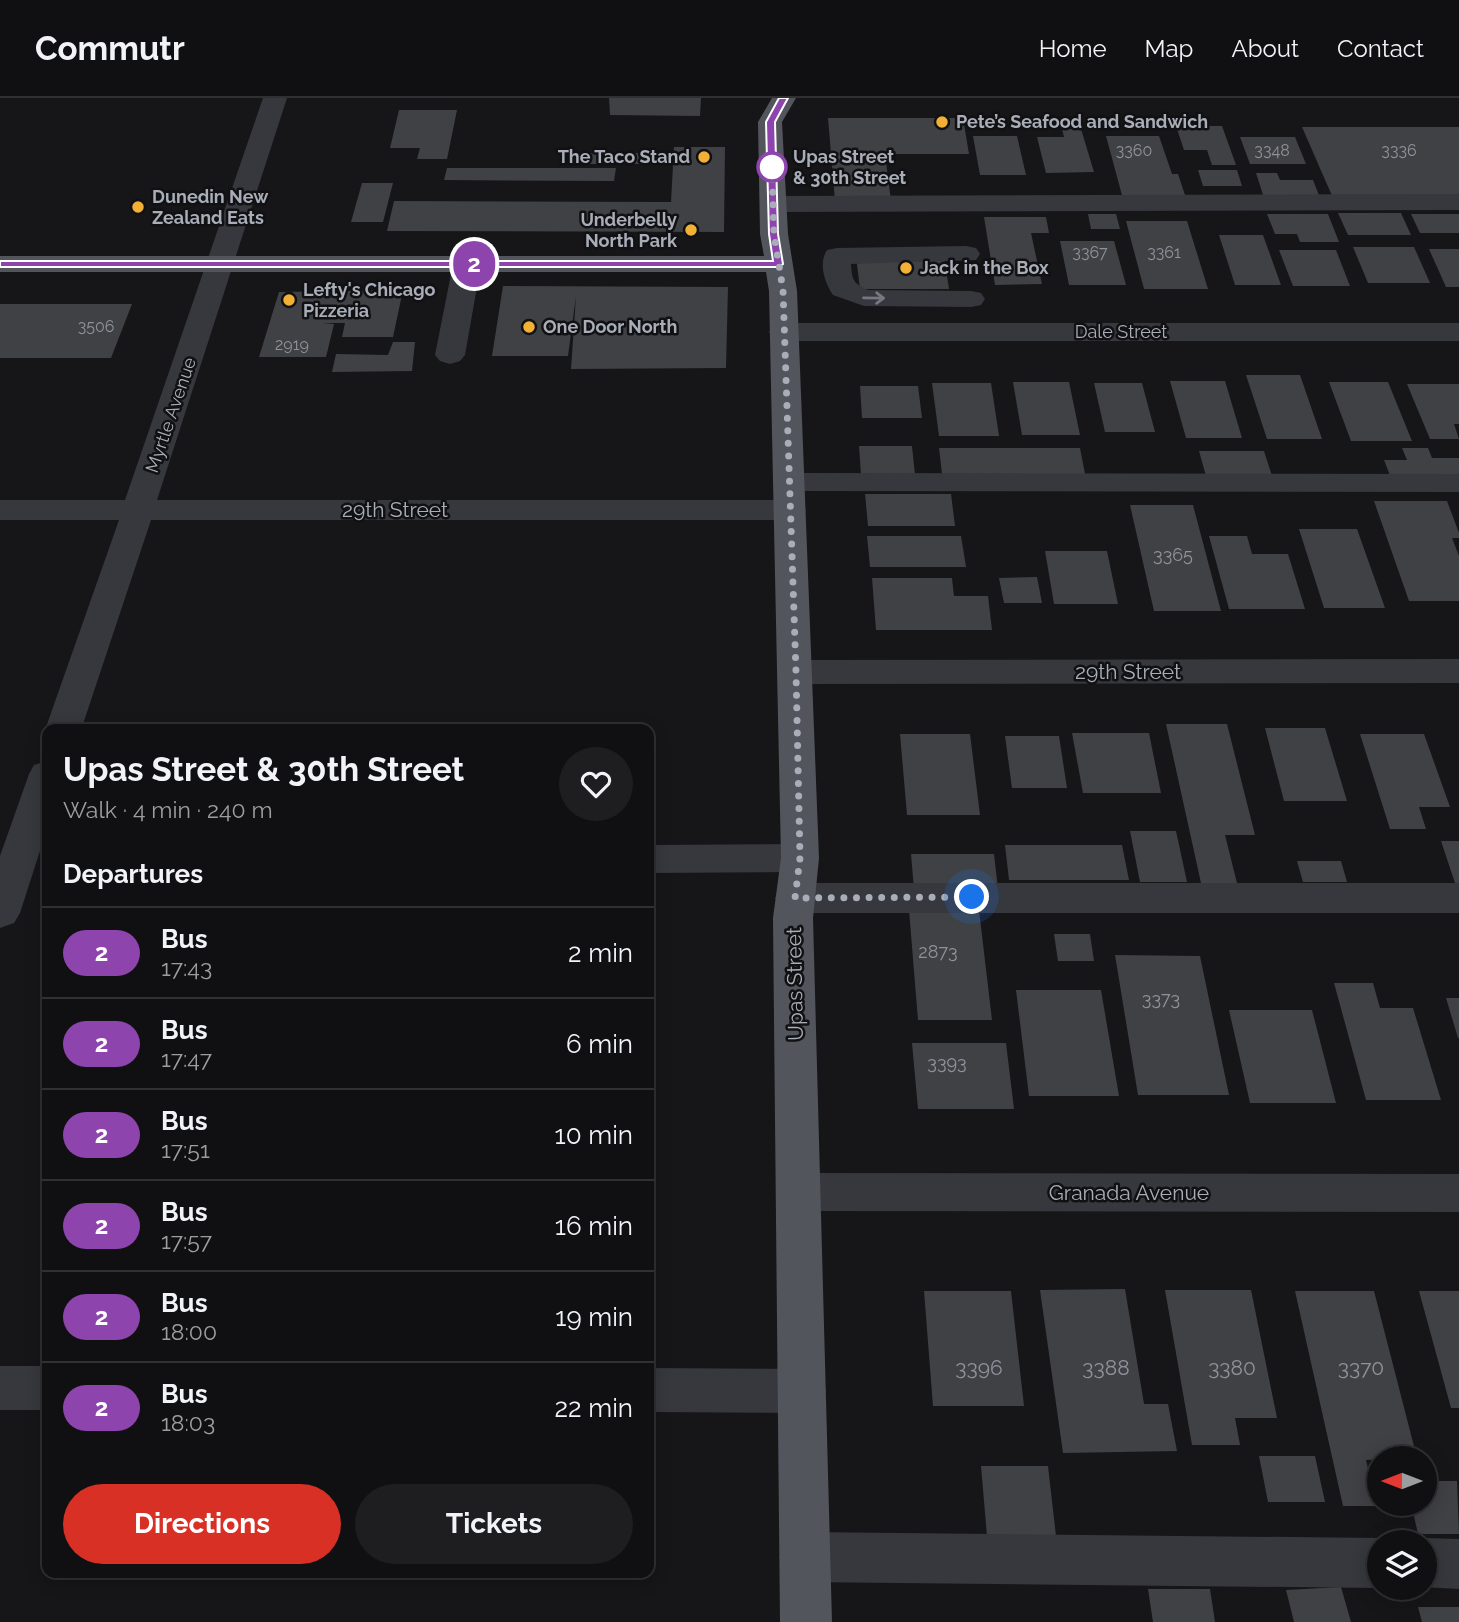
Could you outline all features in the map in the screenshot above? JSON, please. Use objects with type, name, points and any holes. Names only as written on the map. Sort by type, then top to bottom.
[{"type":"main road","name":"Upas Street","points":[[784,98],[770,122],[773,204],[783,290],[796,672],[806,1622]]},
{"type":"main road","points":[[0,264],[778,264]]},
{"type":"street","name":"Myrtle Avenue","points":[[65,724],[222,264],[275,98]]},
{"type":"street","points":[[773,204],[1459,202]]},
{"type":"street","points":[[966,254],[836,256],[838,279],[843,289],[854,296],[971,299]]},
{"type":"street","points":[[450,355],[467,264]]},
{"type":"street","name":"Dale Street","points":[[783,332],[1459,332]]},
{"type":"street","name":"29th Street","points":[[0,510],[139,510],[1459,483]]},
{"type":"street","name":"29th Street","points":[[796,672],[1459,671]]},
{"type":"street","points":[[0,913],[21,863],[42,791]]},
{"type":"street","points":[[654,860],[797,878],[1459,898]]},
{"type":"street","name":"Granada Avenue","points":[[800,1192],[1459,1193]]},
{"type":"street","points":[[0,1388],[42,1388]]},
{"type":"street","points":[[654,1390],[802,1391]]},
{"type":"street","points":[[805,1557],[1367,1563]]},
{"type":"street","points":[[1437,1563],[1459,1564]]},
{"type":"building","points":[[609,98],[701,98],[700,116],[610,115]]},
{"type":"building","points":[[399,110],[457,110],[447,159],[417,159],[420,148],[390,148]]},
{"type":"building","points":[[828,118],[963,118],[969,154],[885,154],[891,201],[835,201]]},
{"type":"building","points":[[1176,126],[1222,126],[1236,165],[1212,165],[1207,150],[1184,150]]},
{"type":"building","points":[[1302,127],[1459,127],[1459,198],[1333,198]]},
{"type":"building","points":[[1062,129],[1081,129],[1094,172],[1046,173],[1037,137],[1064,137]]},
{"type":"building","points":[[973,136],[1017,136],[1026,175],[980,175]]},
{"type":"building","points":[[1106,136],[1159,136],[1172,174],[1178,174],[1186,198],[1123,199]]},
{"type":"building","points":[[1240,137],[1295,137],[1306,164],[1250,164]]},
{"type":"building","points":[[674,147],[725,147],[724,232],[387,231],[394,201],[671,202]]},
{"type":"building","points":[[589,153],[666,153],[666,164],[588,164]]},
{"type":"building","points":[[447,168],[616,168],[614,181],[444,180]]},
{"type":"building","points":[[1198,170],[1237,170],[1242,186],[1203,186]]},
{"type":"building","points":[[1256,173],[1277,173],[1280,180],[1313,180],[1320,198],[1264,198]]},
{"type":"building","points":[[362,183],[393,183],[383,222],[351,222]]},
{"type":"building","points":[[1338,213],[1401,213],[1411,235],[1348,235]]},
{"type":"building","points":[[1088,214],[1116,214],[1120,229],[1091,229]]},
{"type":"building","points":[[1267,214],[1328,214],[1339,242],[1300,242],[1297,234],[1275,234]]},
{"type":"building","points":[[1411,214],[1459,214],[1459,233],[1420,233]]},
{"type":"building","points":[[984,217],[1046,217],[1049,233],[1031,233],[1042,284],[995,285]]},
{"type":"building","points":[[1126,221],[1187,221],[1208,289],[1144,289]]},
{"type":"building","points":[[1219,235],[1263,235],[1281,285],[1235,285]]},
{"type":"building","points":[[1060,241],[1114,241],[1126,285],[1069,285]]},
{"type":"building","points":[[1353,247],[1414,247],[1430,283],[1368,283]]},
{"type":"building","points":[[1429,249],[1459,249],[1459,287],[1446,287]]},
{"type":"building","points":[[1279,250],[1336,250],[1350,286],[1293,286]]},
{"type":"building","points":[[856,256],[944,256],[949,289],[860,289]]},
{"type":"building","points":[[503,286],[728,287],[726,368],[571,369],[576,296],[568,356],[492,356]]},
{"type":"building","points":[[403,290],[393,337],[342,337],[345,323],[322,323],[334,324],[326,357],[259,357],[279,292]]},
{"type":"building","points":[[0,304],[132,304],[111,358],[0,358]]},
{"type":"building","points":[[393,342],[415,342],[412,371],[332,372],[336,354],[388,355]]},
{"type":"building","points":[[1246,375],[1300,375],[1322,439],[1267,439]]},
{"type":"building","points":[[1170,381],[1225,381],[1242,438],[1186,438]]},
{"type":"building","points":[[1013,382],[1069,382],[1080,435],[1022,435]]},
{"type":"building","points":[[1329,382],[1388,382],[1412,441],[1351,441]]},
{"type":"building","points":[[932,383],[991,383],[999,436],[939,436]]},
{"type":"building","points":[[1094,383],[1142,383],[1155,432],[1105,432]]},
{"type":"building","points":[[1407,384],[1459,384],[1459,424],[1454,424],[1459,439],[1430,439]]},
{"type":"building","points":[[860,386],[918,386],[922,418],[862,418]]},
{"type":"building","points":[[859,446],[912,446],[915,475],[861,475]]},
{"type":"building","points":[[939,448],[1080,448],[1085,474],[942,474]]},
{"type":"building","points":[[1402,448],[1428,448],[1432,458],[1459,458],[1459,478],[1391,478],[1384,460],[1407,460]]},
{"type":"building","points":[[1199,451],[1264,451],[1272,476],[1206,476]]},
{"type":"building","points":[[865,494],[951,494],[955,526],[868,526]]},
{"type":"building","points":[[1374,501],[1447,501],[1459,533],[1459,538],[1452,538],[1459,556],[1459,601],[1409,601]]},
{"type":"building","points":[[1130,505],[1193,505],[1221,611],[1154,611]]},
{"type":"building","points":[[1299,529],[1357,529],[1385,608],[1324,608]]},
{"type":"building","points":[[867,536],[961,536],[966,567],[870,567]]},
{"type":"building","points":[[1209,536],[1247,536],[1252,554],[1288,554],[1305,609],[1229,609]]},
{"type":"building","points":[[1045,551],[1107,551],[1118,604],[1054,604]]},
{"type":"building","points":[[1037,577],[1042,603],[1004,603],[999,578]]},
{"type":"building","points":[[872,578],[952,578],[954,596],[988,596],[992,630],[876,630]]},
{"type":"building","points":[[1166,724],[1227,724],[1255,835],[1225,835],[1237,883],[1201,883]]},
{"type":"building","points":[[1265,728],[1325,728],[1347,801],[1284,801]]},
{"type":"building","points":[[1072,733],[1149,733],[1161,793],[1083,793]]},
{"type":"building","points":[[900,734],[970,734],[980,815],[907,815]]},
{"type":"building","points":[[1360,734],[1424,734],[1450,807],[1419,807],[1426,829],[1390,829]]},
{"type":"building","points":[[1005,736],[1059,736],[1067,788],[1012,788]]},
{"type":"building","points":[[1130,831],[1176,831],[1187,882],[1140,882]]},
{"type":"building","points":[[1441,841],[1459,841],[1459,883],[1455,883]]},
{"type":"building","points":[[1005,845],[1122,845],[1129,880],[1009,880]]},
{"type":"building","points":[[911,854],[994,854],[998,889],[914,889]]},
{"type":"building","points":[[1297,861],[1341,861],[1347,882],[1303,882]]},
{"type":"building","points":[[909,910],[979,910],[992,1020],[918,1020]]},
{"type":"building","points":[[1054,934],[1090,934],[1094,961],[1058,961]]},
{"type":"building","points":[[1115,955],[1200,956],[1229,1095],[1138,1095]]},
{"type":"building","points":[[1334,983],[1373,983],[1380,1008],[1413,1008],[1441,1100],[1366,1100]]},
{"type":"building","points":[[1016,990],[1101,990],[1119,1096],[1029,1096]]},
{"type":"building","points":[[1446,998],[1459,998],[1459,1038],[1458,1038]]},
{"type":"building","points":[[1229,1010],[1312,1010],[1336,1103],[1250,1103]]},
{"type":"building","points":[[912,1043],[1006,1043],[1014,1109],[918,1109]]},
{"type":"building","points":[[1125,1289],[1144,1404],[1168,1404],[1177,1451],[1063,1453],[1040,1290]]},
{"type":"building","points":[[1165,1290],[1251,1290],[1277,1418],[1235,1418],[1240,1445],[1192,1445]]},
{"type":"building","points":[[924,1291],[1011,1291],[1024,1406],[933,1406]]},
{"type":"building","points":[[1295,1291],[1374,1291],[1414,1446],[1367,1446],[1367,1506],[1343,1506]]},
{"type":"building","points":[[1419,1291],[1459,1291],[1459,1408],[1451,1408]]},
{"type":"building","points":[[1259,1456],[1315,1456],[1325,1502],[1268,1502]]},
{"type":"building","points":[[981,1466],[1048,1466],[1056,1536],[987,1536]]},
{"type":"building","points":[[1437,1481],[1457,1481],[1459,1534],[1417,1530],[1414,1516],[1437,1516]]},
{"type":"building","points":[[1341,1587],[1351,1622],[1294,1622],[1286,1590]]},
{"type":"building","points":[[1148,1589],[1210,1589],[1215,1622],[1153,1622]]},
{"type":"building","points":[[1418,1607],[1459,1607],[1459,1622],[1422,1622]]},
{"type":"bus line","name":"2","points":[[0,264],[778,264],[774,234],[770,122],[784,98]]},
{"type":"place","name":"Pete’s Seafood and Sandwich","points":[[942,122]]},
{"type":"place","name":"The Taco Stand","points":[[704,157]]},
{"type":"place","name":"Upas Street & 30th Street","points":[[772,167]]},
{"type":"place","name":"Dunedin New Zealand Eats","points":[[138,207]]},
{"type":"place","name":"Underbelly North Park","points":[[691,230]]},
{"type":"place","name":"Jack in the Box","points":[[906,268]]},
{"type":"place","name":"Lefty's Chicago Pizzeria","points":[[289,300]]},
{"type":"place","name":"One Door North","points":[[529,327]]},
{"type":"route","points":[[772,167],[774,234],[783,290],[796,672],[800,858],[795,898],[972,897]]}]
